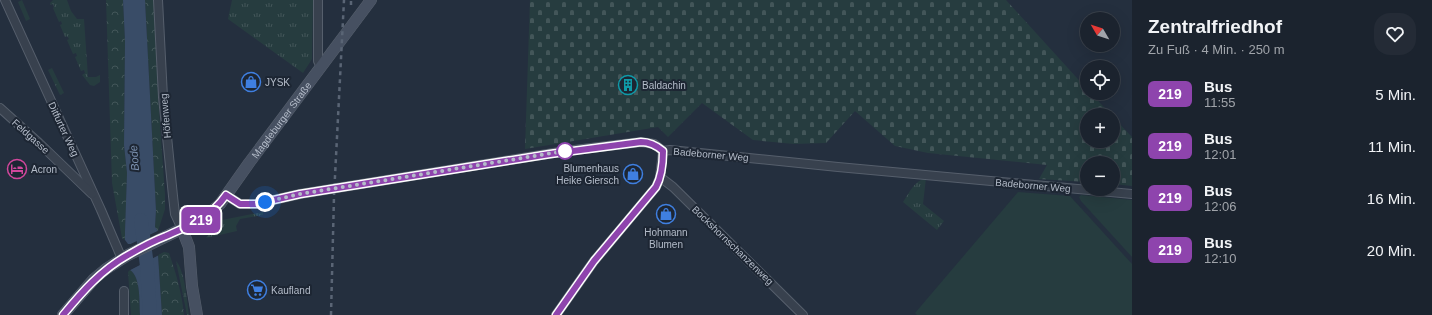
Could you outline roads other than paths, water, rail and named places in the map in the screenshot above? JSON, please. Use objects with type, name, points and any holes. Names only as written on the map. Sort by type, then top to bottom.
[{"type":"main road","name":"Magdeburger Straße","points":[[63,315],[94,279],[125,257],[208,215],[220,204],[371,0]]},
{"type":"main road","points":[[182,229],[189,247],[192,286],[197,315]]},
{"type":"street","name":"Ditfurter Weg","points":[[4,0],[95,198],[125,257]]},
{"type":"street","name":"Höfenweg","points":[[158,0],[163,97],[173,196],[175,214],[182,229]]},
{"type":"street","points":[[318,0],[318,61],[321,67]]},
{"type":"street","name":"Feldgasse","points":[[0,108],[39,143],[95,198]]},
{"type":"street","name":"Badeborner Weg","points":[[226,195],[240,204],[256,204],[300,194],[560,152],[641,142],[654,144],[663,151],[675,150],[869,170],[1132,194]]},
{"type":"street","points":[[556,315],[594,261],[654,190],[660,177],[663,151]]},
{"type":"street","name":"Bockshornschanzenweg","points":[[660,177],[673,187],[727,239],[800,314]]},
{"type":"street","points":[[124,291],[124,315]]},
{"type":"water","points":[[123,0],[145,0],[156,210],[155,227],[158,231],[131,244],[128,244],[125,240],[127,173],[124,145],[125,41]]},
{"type":"water","points":[[158,255],[162,315],[140,315],[138,284],[134,273],[130,270]]},
{"type":"waterway","name":"Bode","points":[[141,220],[147,266],[150,315]]},
{"type":"railway","points":[[331,315],[334,196],[344,0]]},
{"type":"railway","points":[[351,0],[351,5]]},
{"type":"place","name":"JYSK","points":[[251,82]]},
{"type":"place","name":"Baldachin","points":[[628,85]]},
{"type":"place","name":"Acron","points":[[17,169]]},
{"type":"place","name":"Blumenhaus Heike Giersch","points":[[633,174]]},
{"type":"place","name":"Hohmann Blumen","points":[[666,214]]},
{"type":"place","name":"Kaufland","points":[[257,290]]}]
